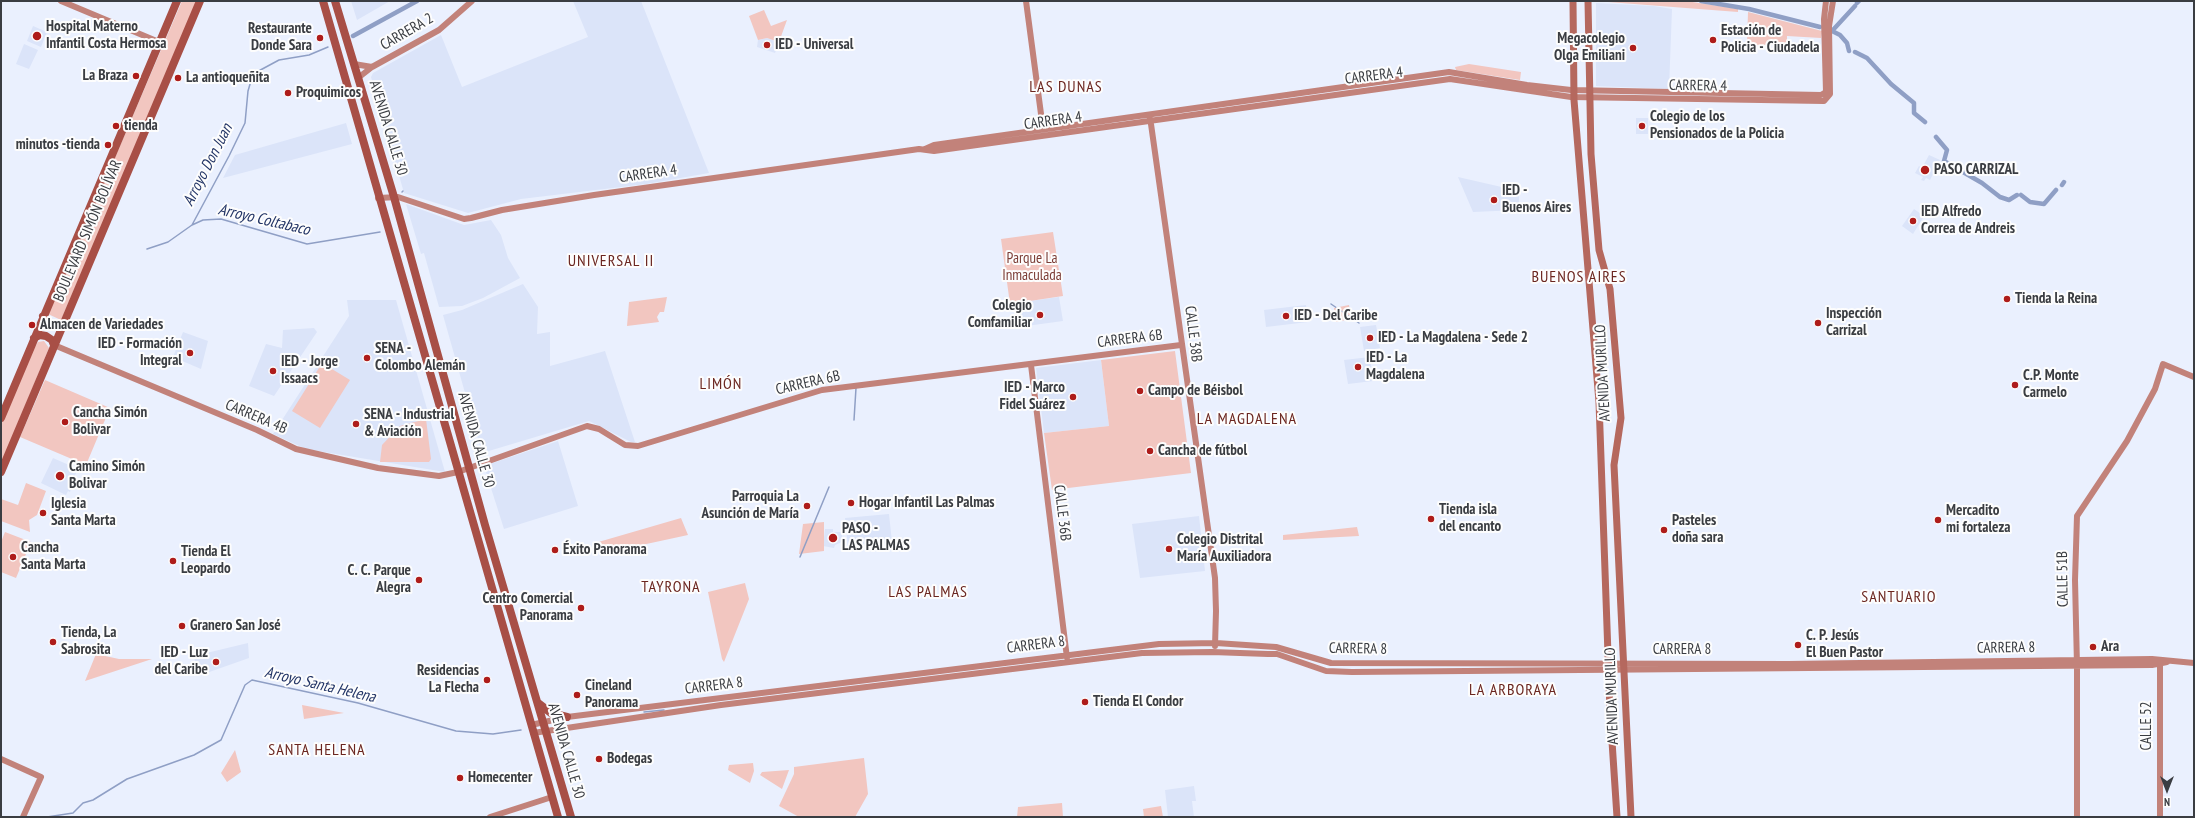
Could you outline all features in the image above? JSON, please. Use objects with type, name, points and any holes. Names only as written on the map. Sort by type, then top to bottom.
[{"type":"highway","name":"BOULEVARD SIMÓN BOLÍVAR","points":[[1,418],[177,1]]},
{"type":"highway","name":"BOULEVARD SIMÓN BOLÍVAR","points":[[1,472],[200,1]]},
{"type":"highway","name":"AVENIDA CALLE 30","points":[[323,1],[385,223],[417,326],[558,817]]},
{"type":"highway","name":"AVENIDA CALLE 30","points":[[334,1],[394,196],[469,467],[544,722],[570,817]]},
{"type":"highway","points":[[43,316],[51,325],[63,324]]},
{"type":"highway","points":[[34,338],[40,335],[46,336],[52,340],[54,345]]},
{"type":"highway","points":[[538,702],[551,713],[567,717]]},
{"type":"main road","name":"AVENIDA MURILLO","points":[[1573,1],[1574,94],[1599,402],[1611,750],[1617,817]]},
{"type":"main road","name":"AVENIDA MURILLO","points":[[1588,1],[1589,94],[1599,250],[1610,289],[1621,418],[1614,465],[1631,817]]},
{"type":"street","points":[[61,1],[159,42]]},
{"type":"street","name":"CARRERA 2","points":[[358,78],[372,67],[432,34],[472,1]]},
{"type":"street","points":[[1026,1],[1044,129]]},
{"type":"street","points":[[1826,1],[1827,26]]},
{"type":"street","points":[[1827,26],[1833,1]]},
{"type":"street","name":"CARRERA 4","points":[[925,149],[934,151],[1449,72],[1574,94],[1827,96],[1827,26]]},
{"type":"street","name":"CARRERA 2","points":[[354,64],[372,67]]},
{"type":"street","name":"CARRERA 4","points":[[378,198],[394,196],[464,219],[502,210],[594,195],[925,149],[934,145],[1044,129],[1150,117]]},
{"type":"street","name":"CALLE 38B","points":[[1150,117],[1215,578],[1216,643],[1212,652]]},
{"type":"street","name":"CARRERA 4B","points":[[54,345],[257,430],[296,449],[378,468],[439,476],[458,472]]},
{"type":"street","name":"CARRERA 6B","points":[[458,472],[587,426],[599,429],[625,445],[638,446],[822,390],[1181,345]]},
{"type":"street","name":"CALLE 51B","points":[[2077,817],[2077,663],[2075,580],[2077,516],[2127,441],[2155,389],[2163,364],[2194,377]]},
{"type":"street","name":"CALLE 36B","points":[[1031,365],[1068,664]]},
{"type":"street","name":"CARRERA 8","points":[[532,729],[544,722],[567,717],[1159,644],[1216,643],[1276,647],[1331,663],[1608,666],[2077,663],[2152,665],[2168,661],[2194,663]]},
{"type":"street","name":"CARRERA 8","points":[[532,729],[546,731],[722,705],[1068,664],[1142,653],[1212,652],[1277,654],[1304,665],[1332,672],[1608,666]]},
{"type":"street","name":"CALLE 52","points":[[2160,662],[2160,817]]},
{"type":"street","points":[[1,759],[41,777],[23,817]]},
{"type":"street","points":[[490,817],[552,797]]},
{"type":"shaded area","points":[[351,1],[390,1],[357,20]]},
{"type":"shaded area","points":[[573,1],[641,1],[709,173],[646,184],[521,199],[468,213],[404,193],[371,77],[373,73],[441,35],[462,87],[588,37]]},
{"type":"shaded area","name":"Megacolegio Olga Emiliani","points":[[1596,3],[1654,6],[1672,9],[1669,89],[1596,86]]},
{"type":"shaded area","name":"Hospital Materno Infantil Costa Hermosa","points":[[33,26],[47,32],[41,47],[27,41]]},
{"type":"shaded area","name":"IED - Universal","points":[[767,38],[779,42],[775,53],[757,47],[758,40]]},
{"type":"shaded area","points":[[24,44],[38,50],[29,69],[16,64]]},
{"type":"shaded area","name":"Colegio de los Pensionados de la Policia","points":[[1636,118],[1648,118],[1648,134],[1636,134]]},
{"type":"shaded area","points":[[346,123],[352,144],[223,178],[235,155]]},
{"type":"shaded area","name":"PASO CARRIZAL","points":[[1929,155],[1940,160],[1930,180],[1926,178],[1924,181],[1921,180],[1923,177],[1915,173],[1919,166],[1922,168]]},
{"type":"shaded area","name":"IED - Buenos Aires","points":[[1458,177],[1519,191],[1519,210],[1473,212]]},
{"type":"shaded area","points":[[406,204],[464,225],[491,220],[501,235],[508,258],[520,278],[483,298],[462,306],[439,307],[424,253],[421,254]]},
{"type":"shaded area","name":"IED Alfredo Correa de Andreis","points":[[1914,209],[1924,216],[1913,234],[1902,226]]},
{"type":"shaded area","points":[[523,284],[538,307],[537,334],[550,332],[550,366],[605,351],[635,442],[631,442],[589,421],[482,453],[443,315],[462,310]]},
{"type":"shaded area","name":"Colegio Comfamiliar","points":[[1059,297],[1063,321],[1019,327],[1016,303]]},
{"type":"shaded area","points":[[347,300],[396,300],[445,472],[306,449],[273,434],[349,316]]},
{"type":"shaded area","name":"IED - Del Caribe","points":[[1306,305],[1308,322],[1266,327],[1264,310]]},
{"type":"shaded area","name":"IED - La Magdalena - Sede 2","points":[[1376,325],[1380,348],[1364,351],[1360,327]]},
{"type":"shaded area","name":"IED - Jorge Issaacs","points":[[314,328],[317,332],[274,396],[249,386],[266,344],[282,348],[283,330]]},
{"type":"shaded area","name":"IED - Formación Integral","points":[[183,332],[208,341],[201,369],[173,357]]},
{"type":"shaded area","name":"IED - La Magdalena","points":[[1370,357],[1373,381],[1348,384],[1344,360]]},
{"type":"shaded area","name":"IED - Marco Fidel Suárez","points":[[1101,360],[1109,426],[1044,433],[1036,368]]},
{"type":"shaded area","points":[[558,441],[578,506],[504,529],[484,466]]},
{"type":"shaded area","name":"Camino Simón Bolivar","points":[[53,458],[78,469],[69,488],[71,489],[70,492],[68,491],[66,495],[41,483]]},
{"type":"shaded area","points":[[889,514],[892,542],[848,548],[845,518]]},
{"type":"shaded area","name":"Colegio Distrital María Auxiliadora","points":[[1199,516],[1205,571],[1140,578],[1132,524]]},
{"type":"shaded area","name":"PASO - LAS PALMAS","points":[[825,529],[833,529],[833,532],[842,532],[842,542],[835,545],[834,548],[823,546]]},
{"type":"shaded area","name":"IED - Luz del Caribe","points":[[248,643],[249,658],[198,676],[194,656]]},
{"type":"shaded area","points":[[1194,786],[1196,801],[1192,801],[1194,817],[1168,817],[1165,790]]},
{"type":"green space","points":[[182,1],[198,1],[61,320],[48,314]]},
{"type":"green space","points":[[1595,1],[1686,1],[1738,9],[1738,12]]},
{"type":"green space","points":[[764,10],[771,26],[787,20],[779,42],[767,38],[758,40],[749,16]]},
{"type":"green space","points":[[1748,12],[1822,31],[1821,38],[1787,36],[1787,45],[1747,45]]},
{"type":"green space","points":[[1469,64],[1521,72],[1520,80],[1456,70],[1455,67]]},
{"type":"green space","name":"Parque La Inmaculada","points":[[1053,232],[1063,296],[1010,304],[1001,239]]},
{"type":"green space","points":[[667,297],[664,312],[660,312],[657,317],[659,322],[627,326],[629,302]]},
{"type":"green space","points":[[1349,305],[1351,319],[1336,322],[1334,308]]},
{"type":"green space","points":[[44,341],[49,348],[1,464],[1,425],[33,350],[38,342]]},
{"type":"green space","points":[[1175,351],[1191,473],[1052,490],[1044,433],[1109,426],[1101,360]]},
{"type":"green space","points":[[322,363],[350,380],[320,428],[292,411]]},
{"type":"green space","name":"Cancha Simón Bolivar","points":[[45,380],[110,408],[86,465],[20,437]]},
{"type":"green space","points":[[426,419],[431,459],[429,462],[380,462],[382,445],[400,426]]},
{"type":"green space","points":[[26,483],[46,491],[37,515],[29,520],[30,532],[1,521],[1,499],[18,505]]},
{"type":"green space","points":[[681,518],[688,535],[600,554],[595,543]]},
{"type":"green space","points":[[824,522],[824,551],[799,554],[803,524]]},
{"type":"green space","points":[[1357,527],[1359,536],[1283,540],[1283,535]]},
{"type":"green space","name":"Cancha Santa Marta","points":[[5,532],[31,542],[16,578],[1,572],[1,542]]},
{"type":"green space","points":[[745,583],[749,599],[724,662],[722,659],[708,592]]},
{"type":"green space","points":[[96,654],[119,659],[152,659],[85,681]]},
{"type":"green space","points":[[302,705],[344,713],[304,719]]},
{"type":"green space","points":[[235,750],[241,772],[227,782],[221,773]]},
{"type":"green space","points":[[864,758],[868,794],[855,817],[799,817],[779,806],[794,774],[794,767]]},
{"type":"green space","points":[[753,763],[754,771],[750,783],[728,770],[729,765]]},
{"type":"green space","points":[[789,770],[782,789],[760,775],[762,772]]},
{"type":"green space","points":[[1062,803],[1063,817],[1017,817],[1018,807]]},
{"type":"green space","points":[[1161,806],[1163,817],[1144,817],[1143,809]]},
{"type":"waterway","name":"Arroyo Don Juan","points":[[353,36],[417,1]]},
{"type":"waterway","points":[[1701,1],[1749,9],[1820,27]]},
{"type":"waterway","points":[[1849,51],[1847,43],[1840,35],[1832,31],[1855,6]]},
{"type":"waterway","name":"Arroyo Don Juan","points":[[147,249],[168,242],[192,225],[245,123],[248,91],[253,74],[279,60],[309,55],[328,47]]},
{"type":"waterway","points":[[1855,52],[1867,58],[1891,84],[1914,103],[1914,113],[1925,122]]},
{"type":"waterway","points":[[1936,137],[1947,150],[1944,161],[1982,183],[2000,197],[2009,200],[2017,195]]},
{"type":"waterway","points":[[2021,195],[2030,202],[2044,204],[2056,190]]},
{"type":"waterway","name":"Arroyo Coltabaco","points":[[192,225],[203,220],[221,219],[307,244],[380,232]]},
{"type":"waterway","points":[[1331,304],[1359,323]]},
{"type":"waterway","points":[[854,420],[856,388]]},
{"type":"waterway","points":[[800,557],[829,487]]},
{"type":"waterway","name":"Arroyo Santa Helena","points":[[47,817],[73,813],[83,803],[93,800],[127,779],[194,755],[221,740],[245,685],[252,680],[358,703],[456,731],[493,734],[521,730]]},
{"type":"waterway","points":[[644,712],[664,710]]},
{"type":"place","name":"Hospital Materno Infantil Costa Hermosa","points":[[37,36]]},
{"type":"place","name":"Restaurante Donde Sara","points":[[320,38]]},
{"type":"place","name":"Estación de Policia - Ciudadela","points":[[1713,40]]},
{"type":"place","name":"IED - Universal","points":[[767,45]]},
{"type":"place","name":"Megacolegio Olga Emiliani","points":[[1633,48]]},
{"type":"place","name":"La Braza","points":[[136,76]]},
{"type":"place","name":"La antioqueñita","points":[[178,78]]},
{"type":"place","name":"Proquimicos","points":[[288,93]]},
{"type":"place","name":"tienda","points":[[116,126]]},
{"type":"place","name":"Colegio de los Pensionados de la Policia","points":[[1642,126]]},
{"type":"place","name":"minutos -tienda","points":[[108,145]]},
{"type":"place","name":"PASO CARRIZAL","points":[[1925,170]]},
{"type":"place","name":"IED - Buenos Aires","points":[[1494,200]]},
{"type":"place","name":"IED Alfredo Correa de Andreis","points":[[1913,221]]},
{"type":"place","name":"Tienda la Reina","points":[[2007,299]]},
{"type":"place","name":"Colegio Comfamiliar","points":[[1040,315]]},
{"type":"place","name":"IED - Del Caribe","points":[[1286,316]]},
{"type":"place","name":"Inspección Carrizal","points":[[1818,323]]},
{"type":"place","name":"Almacen de Variedades","points":[[32,325]]},
{"type":"place","name":"IED - La Magdalena - Sede 2","points":[[1370,338]]},
{"type":"place","name":"IED - Formación Integral","points":[[190,353]]},
{"type":"place","name":"SENA - Colombo Alemán","points":[[367,358]]},
{"type":"place","name":"IED - La Magdalena","points":[[1358,367]]},
{"type":"place","name":"IED - Jorge Issaacs","points":[[273,371]]},
{"type":"place","name":"C.P. Monte Carmelo","points":[[2015,385]]},
{"type":"place","name":"Campo de Béisbol","points":[[1140,391]]},
{"type":"place","name":"IED - Marco Fidel Suárez","points":[[1073,397]]},
{"type":"place","name":"Cancha Simón Bolivar","points":[[65,422]]},
{"type":"place","name":"SENA - Industrial & Aviación","points":[[356,424]]},
{"type":"place","name":"Cancha de fútbol","points":[[1150,451]]},
{"type":"place","name":"Camino Simón Bolivar","points":[[60,476]]},
{"type":"place","name":"Hogar Infantil Las Palmas","points":[[851,503]]},
{"type":"place","name":"Parroquia La Asunción de María","points":[[807,506]]},
{"type":"place","name":"Iglesia Santa Marta","points":[[43,513]]},
{"type":"place","name":"Tienda isla del encanto","points":[[1431,519]]},
{"type":"place","name":"Mercadito mi fortaleza","points":[[1938,520]]},
{"type":"place","name":"Pasteles doña sara","points":[[1664,530]]},
{"type":"place","name":"PASO - LAS PALMAS","points":[[833,538]]},
{"type":"place","name":"Colegio Distrital María Auxiliadora","points":[[1169,549]]},
{"type":"place","name":"Éxito Panorama","points":[[555,550]]},
{"type":"place","name":"Cancha Santa Marta","points":[[13,557]]},
{"type":"place","name":"Tienda El Leopardo","points":[[173,561]]},
{"type":"place","name":"C. C. Parque Alegra","points":[[419,580]]},
{"type":"place","name":"Centro Comercial Panorama","points":[[581,608]]},
{"type":"place","name":"Granero San José","points":[[182,626]]},
{"type":"place","name":"Tienda, La Sabrosita","points":[[53,642]]},
{"type":"place","name":"C. P. Jesús El Buen Pastor","points":[[1798,645]]},
{"type":"place","name":"Ara","points":[[2093,647]]},
{"type":"place","name":"IED - Luz del Caribe","points":[[216,662]]},
{"type":"place","name":"Residencias La Flecha","points":[[487,680]]},
{"type":"place","name":"Cineland Panorama","points":[[577,695]]},
{"type":"place","name":"Tienda El Condor","points":[[1085,702]]},
{"type":"place","name":"Bodegas","points":[[599,759]]},
{"type":"place","name":"Homecenter","points":[[460,778]]},
{"type":"district","name":"LAS DUNAS","points":[[1066,87]]},
{"type":"district","name":"UNIVERSAL II","points":[[611,261]]},
{"type":"district","name":"BUENOS AIRES","points":[[1579,277]]},
{"type":"district","name":"LIMÓN","points":[[721,384]]},
{"type":"district","name":"LA MAGDALENA","points":[[1247,419]]},
{"type":"district","name":"TAYRONA","points":[[671,587]]},
{"type":"district","name":"LAS PALMAS","points":[[928,592]]},
{"type":"district","name":"SANTUARIO","points":[[1899,597]]},
{"type":"district","name":"LA ARBORAYA","points":[[1513,690]]},
{"type":"district","name":"SANTA HELENA","points":[[317,750]]}]
